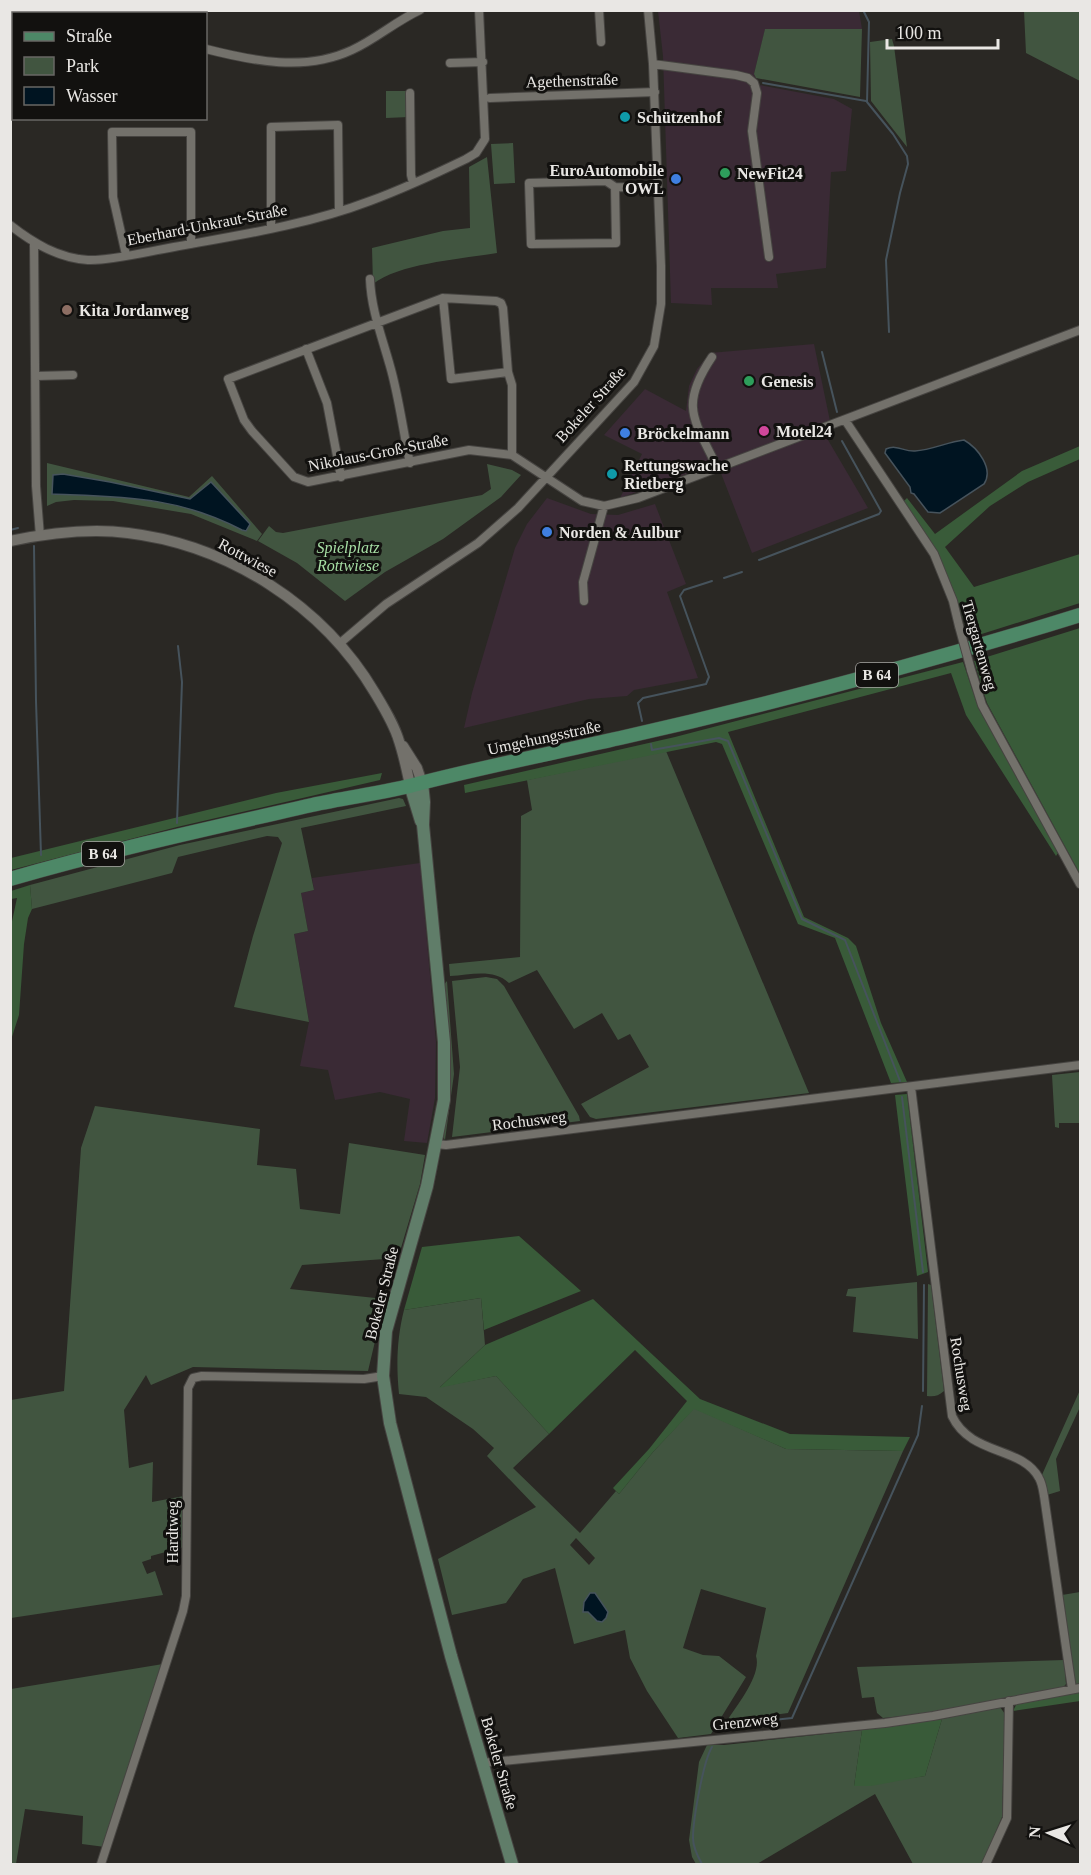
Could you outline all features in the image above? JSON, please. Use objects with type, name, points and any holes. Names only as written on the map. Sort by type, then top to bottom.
[{"type":"main road","name":"Umgehungsstraße","points":[[10,879],[121,850],[313,805],[620,738],[852,682],[989,644],[1080,615]]},
{"type":"main road","name":"Bokeler Straße","points":[[416,784],[414,804],[423,825],[444,1042],[444,1100],[427,1186],[388,1320],[383,1352],[383,1376],[390,1423],[451,1656],[512,1864]]},
{"type":"street","points":[[207,49],[268,62],[293,64],[309,62],[350,51],[406,13],[420,10]]},
{"type":"street","name":"Eberhard-Unkraut-Straße","points":[[10,225],[34,243],[57,253],[88,260],[126,255],[271,228],[339,211],[369,202],[466,159],[482,146],[485,139],[479,10]]},
{"type":"street","points":[[599,10],[601,42]]},
{"type":"street","name":"Bokeler Straße","points":[[339,644],[386,604],[478,543],[518,508],[634,382],[654,346],[661,304],[655,92],[648,10]]},
{"type":"street","points":[[450,63],[483,62]]},
{"type":"street","points":[[653,64],[736,75],[748,78],[754,83],[758,93],[752,131],[769,257]]},
{"type":"street","name":"Agethenstraße","points":[[490,98],[655,92]]},
{"type":"street","points":[[410,93],[413,183]]},
{"type":"street","points":[[271,228],[271,127],[338,125],[339,211]]},
{"type":"street","points":[[126,255],[113,197],[112,132],[192,132],[191,244]]},
{"type":"street","points":[[615,187],[616,243],[531,244],[529,183],[606,181],[615,187],[657,188]]},
{"type":"street","points":[[34,243],[36,486],[40,536]]},
{"type":"street","points":[[370,279],[370,292],[390,368],[410,463]]},
{"type":"street","points":[[443,298],[451,379],[508,372]]},
{"type":"street","points":[[341,477],[327,403],[306,349],[443,298],[501,303],[508,372],[512,385],[512,455]]},
{"type":"street","points":[[545,478],[577,498],[604,506],[638,498],[1080,330]]},
{"type":"street","name":"Nikolaus-Groß-Straße","points":[[306,349],[228,379],[248,426],[294,477],[308,482],[341,477],[469,450],[512,455],[545,478]]},
{"type":"street","points":[[712,357],[694,388],[692,405],[695,423],[717,468]]},
{"type":"street","points":[[36,376],[73,375]]},
{"type":"street","name":"Tiergartenweg","points":[[845,420],[934,554],[952,601],[982,705],[1080,884]]},
{"type":"street","points":[[584,601],[583,582],[604,506]]},
{"type":"street","name":"Rottwiese","points":[[10,541],[95,531],[127,533],[161,538],[195,548],[243,569],[271,586],[313,618],[339,644],[368,681],[388,716],[416,784]]},
{"type":"street","name":"Rochusweg","points":[[436,1144],[446,1145],[1080,1065]]},
{"type":"street","name":"Rochusweg","points":[[911,1087],[952,1416],[956,1425],[969,1438],[1027,1464],[1039,1477],[1076,1689]]},
{"type":"street","name":"Hardtweg","points":[[101,1864],[186,1596],[188,1388],[194,1378],[202,1376],[364,1379],[383,1376]]},
{"type":"street","name":"Grenzweg","points":[[482,1763],[885,1723],[1076,1689]]},
{"type":"street","points":[[986,1864],[1007,1818],[1009,1701]]},
{"type":"shaded area","points":[[658,11],[859,11],[862,29],[765,30],[754,74],[760,85],[834,99],[852,109],[846,171],[831,172],[826,268],[776,274],[778,288],[711,288],[712,305],[671,303],[663,56]]},
{"type":"shaded area","points":[[814,344],[830,421],[828,440],[868,508],[752,553],[717,463],[620,498],[642,454],[604,435],[645,389],[686,411],[689,386],[697,369],[710,353]]},
{"type":"shaded area","points":[[547,498],[591,514],[618,515],[655,504],[686,584],[667,592],[698,678],[634,690],[627,696],[589,699],[464,728],[472,693],[515,548],[527,524]]},
{"type":"shaded area","points":[[420,863],[436,1042],[435,1098],[427,1143],[404,1141],[410,1099],[380,1092],[335,1100],[328,1070],[300,1066],[309,1022],[294,934],[308,931],[301,893],[314,890],[312,878]]},
{"type":"green space","points":[[1024,11],[1080,11],[1080,81],[1026,53]]},
{"type":"green space","points":[[765,29],[862,29],[860,97],[756,78],[754,74]]},
{"type":"green space","points":[[892,39],[907,147],[871,101],[870,42]]},
{"type":"green space","points":[[386,91],[409,91],[409,117],[386,118]]},
{"type":"green space","points":[[513,143],[515,183],[494,184],[491,144]]},
{"type":"green space","points":[[487,157],[497,253],[399,271],[373,284],[372,248],[443,231],[470,228],[469,167]]},
{"type":"green space","points":[[1080,446],[1080,459],[1028,482],[990,506],[945,547],[974,587],[1080,554],[1080,603],[969,638],[957,599],[938,554],[903,502],[907,498],[935,534],[1022,471]]},
{"type":"green space","points":[[47,463],[189,497],[212,476],[262,534],[257,541],[191,514],[113,501],[74,500],[56,502],[47,506]],"holes":[[[63,474],[190,499],[211,482],[250,524],[242,530],[195,510],[149,500],[52,494],[53,475]]]},
{"type":"green space","name":"Spielplatz Rottwiese","points":[[487,464],[512,470],[521,475],[501,497],[443,539],[385,572],[345,601],[297,563],[258,541],[269,526],[276,532],[283,533],[482,495],[491,489]]},
{"type":"green space","points":[[1080,628],[1080,874],[987,703],[974,661]]},
{"type":"green space","points":[[963,662],[978,707],[1058,853],[1056,856],[966,715],[951,673],[728,732],[804,917],[848,938],[856,946],[881,1023],[907,1082],[891,1083],[835,938],[798,924],[722,744],[716,742],[465,793],[464,785],[675,737]]},
{"type":"green space","points":[[666,751],[809,1093],[596,1119],[590,1117],[581,1104],[649,1067],[630,1034],[618,1040],[602,1013],[574,1029],[537,970],[509,983],[503,978],[489,974],[450,976],[449,964],[520,957],[521,816],[532,810],[527,780]]},
{"type":"green space","points":[[382,773],[380,780],[177,827],[11,870],[11,858],[276,793]]},
{"type":"green space","points":[[403,799],[406,806],[301,828],[314,890],[301,893],[308,931],[294,934],[309,1022],[234,1007],[282,843],[278,837],[267,836],[178,857],[172,873],[32,909],[30,885],[180,845]]},
{"type":"green space","points":[[30,885],[32,909],[28,918],[24,944],[19,1015],[11,1040],[11,926],[17,898],[11,899],[11,891]]},
{"type":"green space","points":[[486,977],[497,979],[504,986],[580,1121],[452,1137],[460,1067],[452,981]]},
{"type":"green space","points":[[447,981],[454,1074],[445,1140],[442,1135],[443,986]]},
{"type":"green space","points":[[1080,1072],[1080,1123],[1059,1123],[1059,1128],[1055,1127],[1052,1075]]},
{"type":"green space","points":[[907,1094],[928,1272],[917,1276],[895,1095]]},
{"type":"green space","points":[[95,1106],[260,1129],[257,1165],[296,1169],[300,1209],[340,1214],[349,1143],[425,1155],[420,1184],[398,1258],[302,1265],[290,1289],[385,1299],[368,1371],[193,1367],[151,1385],[146,1375],[124,1410],[129,1468],[153,1462],[152,1502],[184,1496],[184,1547],[151,1556],[151,1559],[142,1562],[147,1574],[155,1571],[163,1595],[11,1618],[11,1400],[64,1391],[81,1148]]},
{"type":"green space","points":[[519,1236],[581,1291],[484,1330],[481,1298],[404,1310],[422,1247]]},
{"type":"green space","points":[[917,1282],[918,1339],[853,1332],[856,1297],[846,1296],[848,1289]]},
{"type":"green space","points":[[928,1284],[931,1285],[944,1391],[932,1396],[927,1396]]},
{"type":"green space","points":[[481,1298],[485,1345],[440,1387],[496,1376],[549,1434],[513,1468],[580,1533],[616,1491],[619,1494],[653,1452],[694,1408],[786,1449],[903,1451],[788,1713],[727,1721],[752,1681],[766,1608],[701,1589],[683,1648],[703,1655],[719,1656],[746,1677],[711,1734],[678,1738],[647,1691],[630,1658],[625,1630],[574,1644],[555,1568],[523,1579],[506,1603],[452,1615],[438,1559],[536,1507],[487,1456],[494,1448],[473,1429],[426,1397],[399,1394],[398,1351],[404,1310]],"holes":[[[576,1538],[595,1558],[589,1565],[570,1545]]]},
{"type":"green space","points":[[593,1299],[700,1399],[790,1434],[910,1437],[903,1451],[786,1449],[694,1409],[653,1452],[619,1494],[613,1488],[649,1449],[687,1401],[635,1350],[549,1434],[496,1376],[439,1388],[485,1345]]},
{"type":"green space","points":[[1080,1390],[1080,1407],[1056,1459],[1060,1491],[1047,1495],[1041,1477]]},
{"type":"green space","points":[[1080,1592],[1080,1686],[1073,1684],[1062,1595]]},
{"type":"green space","points":[[1064,1660],[1066,1684],[1062,1689],[933,1713],[883,1718],[877,1713],[874,1697],[862,1698],[857,1667]]},
{"type":"green space","points":[[163,1664],[105,1847],[82,1844],[83,1816],[25,1809],[16,1864],[11,1864],[11,1689]]},
{"type":"green space","points":[[1080,1691],[1080,1701],[1013,1711],[1017,1703]]},
{"type":"green space","points":[[1000,1707],[1005,1714],[1002,1817],[982,1864],[913,1864],[875,1794],[757,1864],[696,1864],[692,1857],[689,1840],[699,1762],[707,1745],[862,1730],[854,1786],[925,1776],[942,1719]]},
{"type":"green space","points":[[942,1719],[925,1776],[871,1786],[854,1786],[862,1730]]},
{"type":"water","points":[[964,440],[983,459],[987,472],[984,484],[940,513],[928,512],[911,493],[910,487],[885,453],[886,449],[894,447],[911,451],[921,450]]},
{"type":"water","points":[[63,474],[190,499],[211,482],[250,524],[246,531],[195,510],[149,500],[52,494],[53,475]]},
{"type":"water","points":[[590,1593],[595,1593],[608,1612],[602,1622],[597,1621],[588,1612],[583,1612],[584,1602]]},
{"type":"waterway","points":[[863,10],[869,22],[867,102],[893,134],[907,156],[908,164],[886,260],[889,332]]},
{"type":"waterway","points":[[763,83],[866,101]]},
{"type":"waterway","points":[[822,352],[837,412]]},
{"type":"waterway","points":[[759,560],[879,514],[881,511],[842,441]]},
{"type":"waterway","points":[[10,530],[18,528]]},
{"type":"waterway","points":[[34,546],[41,855]]},
{"type":"waterway","points":[[724,578],[742,572]]},
{"type":"waterway","points":[[642,721],[638,703],[643,698],[706,684],[709,677],[680,596],[684,590],[712,581]]},
{"type":"waterway","points":[[177,823],[182,682],[178,646]]},
{"type":"waterway","points":[[651,744],[652,750],[719,738],[728,741],[802,919],[845,940],[900,1081]]},
{"type":"waterway","points":[[902,1097],[923,1272]]},
{"type":"waterway","points":[[923,1391],[924,1285]]},
{"type":"waterway","points":[[726,1729],[735,1724],[792,1718],[918,1435],[922,1406]]},
{"type":"waterway","points":[[702,1864],[694,1845],[693,1830],[702,1778],[712,1747]]},
{"type":"place","name":"Schützenhof","points":[[625,117]]},
{"type":"place","name":"NewFit24","points":[[725,173]]},
{"type":"place","name":"EuroAutomobile OWL","points":[[676,179]]},
{"type":"place","name":"Kita Jordanweg","points":[[67,310]]},
{"type":"place","name":"Genesis","points":[[749,381]]},
{"type":"place","name":"Motel24","points":[[764,431]]},
{"type":"place","name":"Bröckelmann","points":[[625,433]]},
{"type":"place","name":"Rettungswache Rietberg","points":[[612,474]]},
{"type":"place","name":"Norden & Aulbur","points":[[547,532]]}]
